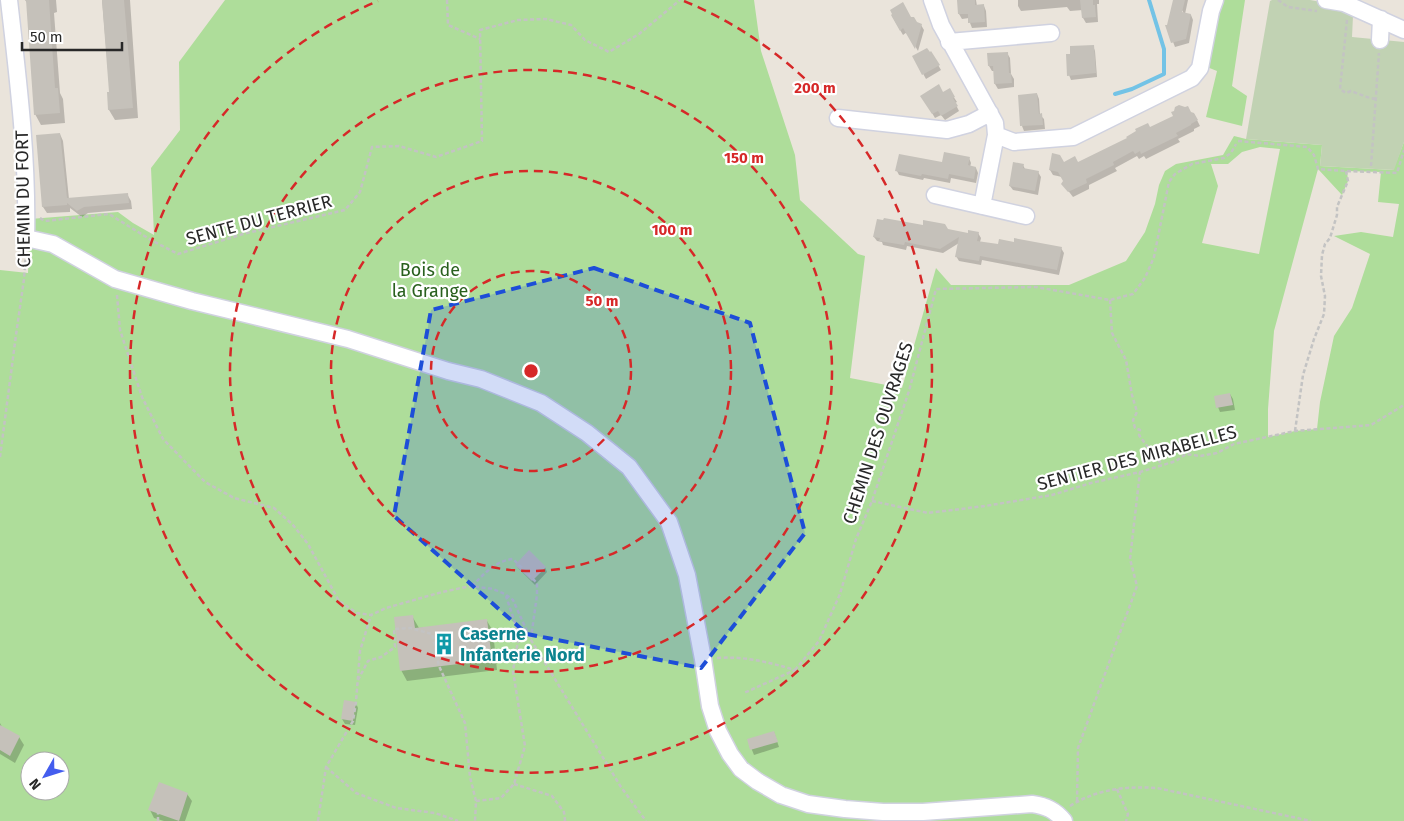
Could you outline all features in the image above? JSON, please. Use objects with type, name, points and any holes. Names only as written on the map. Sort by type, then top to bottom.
[{"type":"street","name":"CHEMIN DU FORT","points":[[8,0],[20,93],[27,213],[26,238]]},
{"type":"street","points":[[932,0],[940,25],[995,123],[996,136],[982,206]]},
{"type":"street","points":[[996,136],[1014,142],[1073,137],[1192,78],[1200,68],[1211,11],[1215,0]]},
{"type":"street","points":[[1325,6],[1344,3],[1404,30]]},
{"type":"street","points":[[1380,40],[1381,19]]},
{"type":"street","points":[[949,42],[1050,33]]},
{"type":"street","points":[[838,118],[946,130],[968,124],[990,112]]},
{"type":"street","points":[[934,195],[1026,216]]},
{"type":"street","points":[[26,238],[53,244],[115,279],[192,301],[348,338],[448,371],[481,379],[541,403],[587,433],[629,467],[669,522],[687,575],[710,706],[718,732],[741,769],[781,795],[808,804],[883,812],[923,812],[1032,804],[1046,806],[1061,817]]},
{"type":"path","points":[[447,0],[448,25],[480,39],[480,30],[518,20],[546,20],[571,25],[585,40],[609,52],[639,34],[680,0]]},
{"type":"path","points":[[1278,0],[1288,7],[1325,6]]},
{"type":"path","points":[[1341,14],[1348,21],[1340,89],[1346,93],[1351,91],[1375,98]]},
{"type":"path","name":"SENTE DU TERRIER","points":[[27,213],[46,220],[109,214],[178,254],[243,234],[345,210],[360,192],[372,147],[399,146],[436,157],[482,141],[480,39]]},
{"type":"path","points":[[1370,166],[1380,40]]},
{"type":"path","name":"CHEMIN DES OUVRAGES","points":[[795,670],[819,641],[840,594],[856,539],[872,501],[909,391],[936,289],[1036,287],[1110,300],[1133,294],[1146,278],[1154,256],[1169,182],[1175,174],[1192,164],[1224,158],[1231,153],[1237,143],[1306,147],[1314,155],[1318,169],[1346,171]]},
{"type":"path","points":[[1295,431],[1303,375],[1324,314],[1325,296],[1321,276],[1322,255],[1330,238],[1337,214],[1337,207],[1348,182],[1346,171],[1397,172],[1404,150]]},
{"type":"path","name":"CHEMIN DU FORT","points":[[0,457],[24,279],[26,238]]},
{"type":"path","points":[[115,279],[120,330],[142,397],[163,439],[206,482],[234,498],[274,508],[293,525],[308,544],[339,602],[357,613],[371,615],[386,608],[471,586],[493,589],[513,600],[530,640],[621,786],[646,821]]},
{"type":"path","points":[[1110,300],[1112,333],[1126,360],[1137,412],[1133,420],[1135,428],[1140,430],[1139,435],[1162,465]]},
{"type":"path","name":"SENTIER DES MIRABELLES","points":[[872,501],[928,513],[1052,495],[1176,461],[1186,454],[1200,456],[1217,453],[1234,444],[1295,431],[1371,425],[1404,405]]},
{"type":"path","points":[[1077,801],[1078,748],[1137,586],[1130,559],[1140,472]]},
{"type":"path","points":[[471,586],[490,568],[503,560],[513,559],[537,583],[530,640]]},
{"type":"path","points":[[476,802],[501,798],[514,784],[525,746],[512,671],[520,635],[505,594]]},
{"type":"path","points":[[318,821],[326,767],[353,721],[360,651],[371,615]]},
{"type":"path","points":[[358,680],[368,661],[382,657],[395,648],[394,628],[410,628],[432,634],[439,666],[465,723],[470,777],[476,802],[475,821]]},
{"type":"path","points":[[703,659],[735,657],[769,662],[795,670]]},
{"type":"path","points":[[744,693],[795,670]]},
{"type":"path","points":[[326,767],[356,793],[396,808],[435,813],[458,821]]},
{"type":"path","points":[[514,784],[552,796],[564,812],[565,821]]},
{"type":"path","points":[[1061,817],[1077,801],[1087,796],[1134,787],[1157,788],[1311,821]]},
{"type":"path","points":[[1117,789],[1128,814],[1126,821]]},
{"type":"path","points":[[158,813],[158,821]]},
{"type":"highlighted area","points":[[594,268],[750,323],[805,533],[701,668],[527,634],[394,516],[431,310]]},
{"type":"green space","name":"Bois de la Grange","points":[[225,0],[754,0],[761,51],[795,155],[800,200],[858,254],[865,256],[850,378],[902,388],[936,268],[951,285],[1069,285],[1126,261],[1145,232],[1165,171],[1176,164],[1223,155],[1234,136],[1246,139],[1322,145],[1320,166],[1393,170],[1404,142],[1404,821],[0,821],[0,270],[28,273],[30,219],[118,212],[154,235],[151,168],[180,130],[179,62]],"holes":[[[1260,147],[1280,149],[1259,254],[1202,243],[1218,186],[1211,164],[1228,164],[1242,152]],[[1318,169],[1342,195],[1348,181],[1347,171],[1381,172],[1378,202],[1399,204],[1393,237],[1361,232],[1334,236],[1370,254],[1352,308],[1334,336],[1320,402],[1317,429],[1295,431],[1268,437],[1268,409],[1274,331]]]},
{"type":"green space","points":[[1221,0],[1245,0],[1232,86],[1247,96],[1242,126],[1206,117],[1217,71],[1207,67]]},
{"type":"green space","points":[[1310,0],[1343,6],[1353,16],[1352,37],[1404,42],[1404,142],[1394,170],[1320,166],[1322,145],[1246,139],[1270,1]]},
{"type":"building","points":[[26,0],[49,0],[55,88],[58,88],[60,113],[34,115]]},
{"type":"building","points":[[102,0],[124,0],[133,108],[108,110],[107,92],[109,92]]},
{"type":"building","points":[[957,0],[975,0],[975,5],[984,4],[985,22],[968,23],[968,14],[958,14]]},
{"type":"building","points":[[1080,0],[1093,0],[1096,17],[1082,18]]},
{"type":"building","points":[[1173,0],[1185,0],[1182,12],[1191,14],[1186,39],[1171,43],[1165,25],[1167,25]]},
{"type":"building","points":[[903,2],[911,17],[914,17],[917,22],[922,24],[915,49],[903,28],[900,31],[891,15],[890,10]]},
{"type":"building","points":[[1094,45],[1096,73],[1067,76],[1066,54],[1070,54],[1070,46]]},
{"type":"building","points":[[927,48],[940,65],[922,75],[912,56]]},
{"type":"building","points":[[1008,52],[1009,73],[1011,73],[1012,83],[994,84],[993,66],[988,66],[987,53]]},
{"type":"building","points":[[939,84],[943,92],[950,88],[958,106],[941,116],[938,111],[932,114],[920,96]]},
{"type":"building","points":[[1037,93],[1039,114],[1042,113],[1043,125],[1020,126],[1018,95]]},
{"type":"building","points":[[1179,105],[1188,106],[1198,120],[1176,133],[1178,136],[1141,154],[1140,151],[1135,154],[1133,151],[1113,162],[1114,165],[1086,179],[1087,183],[1068,192],[1061,184],[1063,181],[1058,172],[1049,170],[1052,153],[1060,155],[1064,162],[1075,156],[1078,162],[1127,138],[1136,131],[1135,129],[1148,123],[1150,127],[1173,116],[1171,112]]},
{"type":"building","points":[[60,133],[67,198],[128,193],[129,203],[84,207],[77,211],[67,203],[67,205],[42,207],[36,135]]},
{"type":"building","points":[[944,152],[970,157],[968,165],[976,167],[974,179],[949,174],[948,179],[895,171],[899,154],[942,162]]},
{"type":"building","points":[[1013,162],[1024,164],[1023,168],[1039,171],[1035,191],[1009,186]]},
{"type":"building","points":[[884,218],[923,225],[923,220],[945,224],[948,229],[968,233],[968,230],[979,232],[977,241],[998,244],[999,239],[1014,242],[1014,238],[1062,247],[1057,270],[980,256],[979,261],[955,257],[959,237],[940,249],[905,242],[904,245],[879,241],[880,238],[873,237],[877,219],[883,220]]},
{"type":"building","points":[[1230,393],[1233,405],[1216,408],[1214,396]]},
{"type":"building","points":[[529,550],[546,567],[532,581],[515,565]]},
{"type":"building","name":"Caserne Infanterie Nord","points":[[413,615],[415,628],[487,619],[492,660],[400,671],[394,617]]},
{"type":"building","points":[[344,700],[356,702],[353,721],[341,719]]},
{"type":"building","points":[[0,725],[20,736],[10,756],[0,750]]},
{"type":"building","points":[[774,731],[778,742],[750,750],[747,739]]},
{"type":"building","points":[[159,782],[188,793],[179,821],[148,810]]},
{"type":"waterway","points":[[1115,94],[1132,89],[1164,74],[1164,49],[1149,0]]},
{"type":"place","name":"Caserne Infanterie Nord","points":[[444,644]]}]
